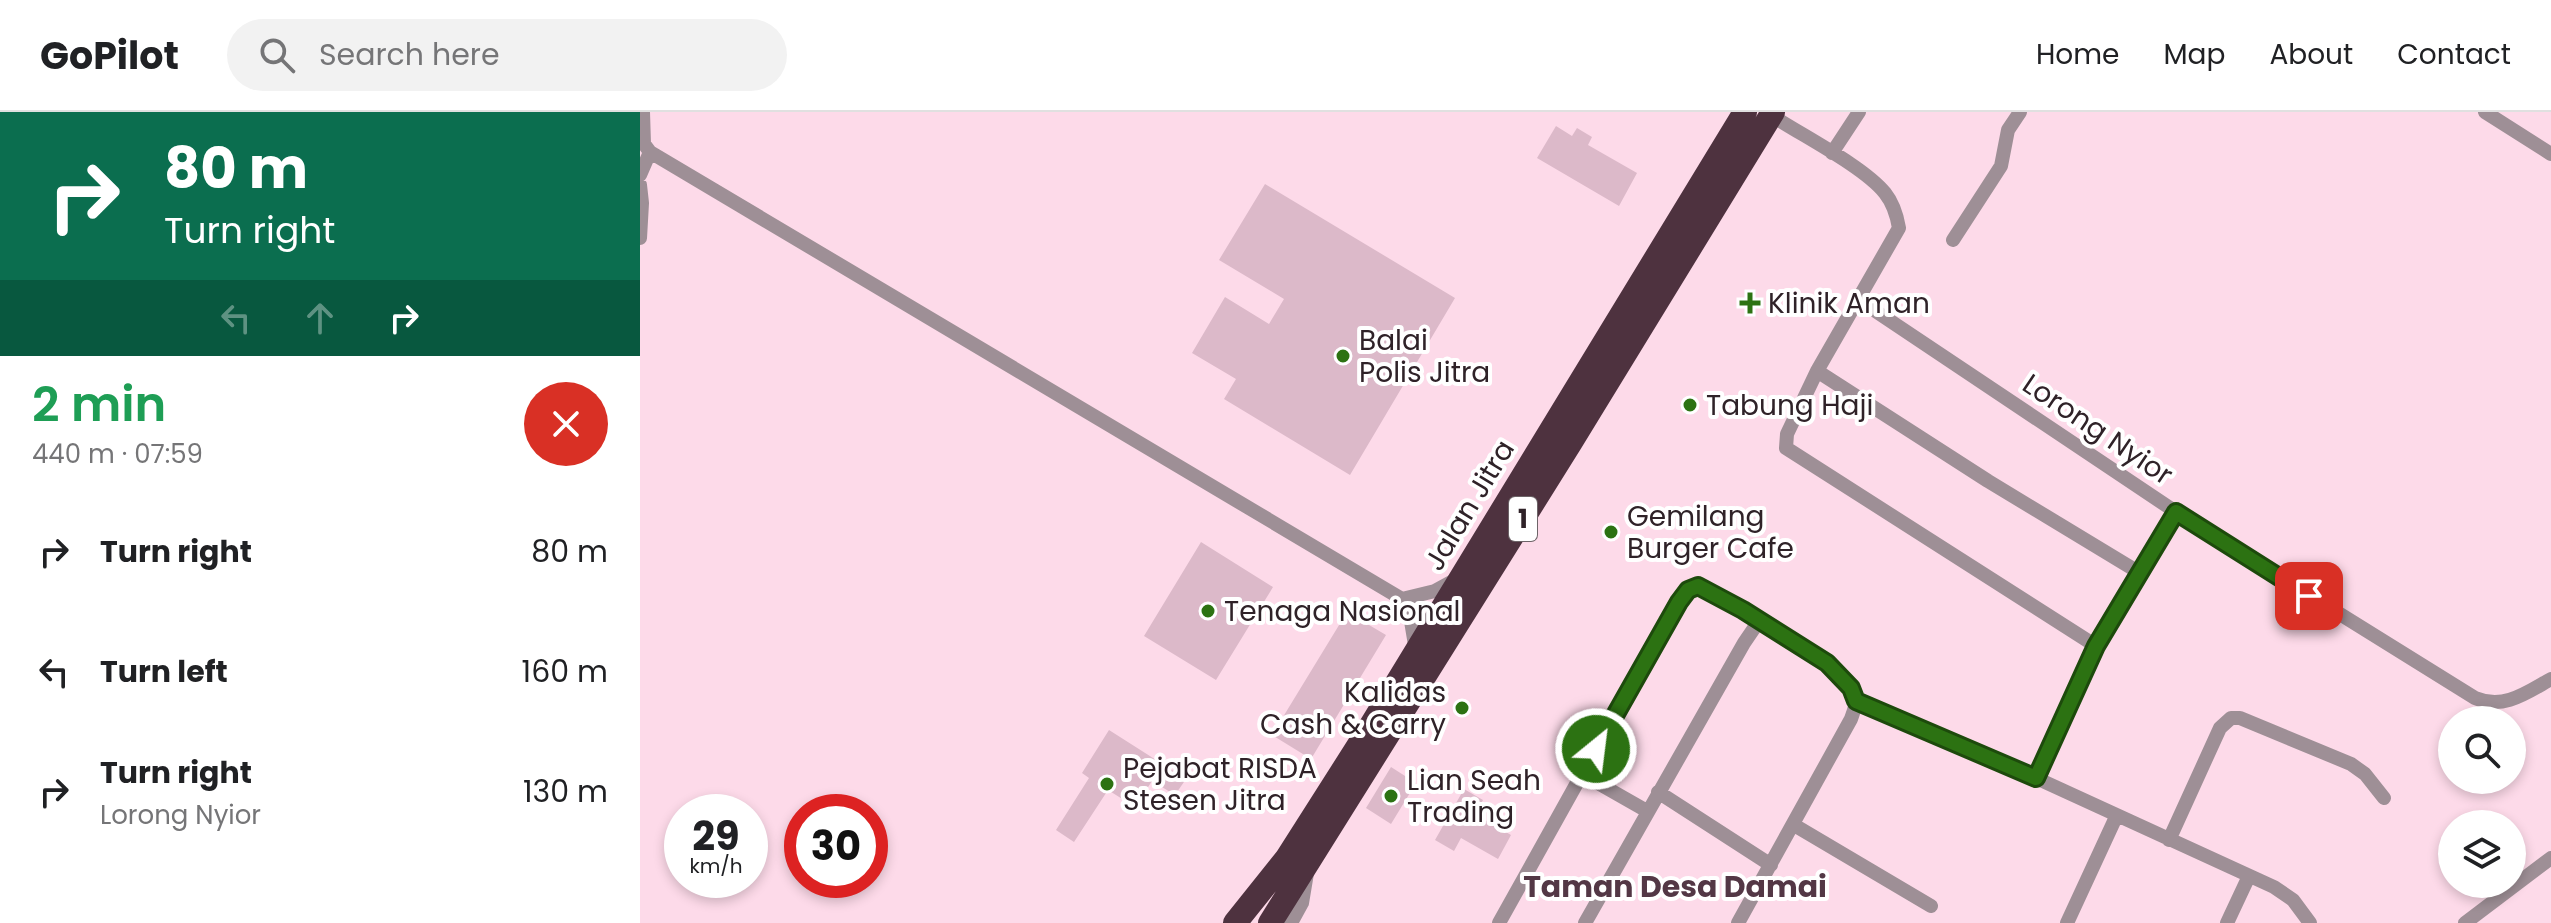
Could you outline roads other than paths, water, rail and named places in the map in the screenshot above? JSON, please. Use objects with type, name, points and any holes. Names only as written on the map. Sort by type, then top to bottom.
[{"type":"highway","name":"Jalan Jitra","points":[[1235,923],[1287,858],[1745,112]]},
{"type":"highway","name":"Jalan Jitra","points":[[1270,923],[1772,114]]},
{"type":"highway","points":[[1222,923],[1259,895]]},
{"type":"street","points":[[643,112],[644,144],[650,152],[1402,599],[1413,628],[1416,652]]},
{"type":"street","points":[[1832,153],[1859,112]]},
{"type":"street","points":[[1953,240],[2001,166],[2008,130],[2020,112]]},
{"type":"street","points":[[2485,112],[2551,154]]},
{"type":"street","points":[[1772,114],[1832,153],[1885,193],[1896,213],[1899,228],[1817,371],[1787,434],[1786,448],[2096,646]]},
{"type":"street","points":[[640,175],[650,152]]},
{"type":"street","points":[[640,185],[640,238]]},
{"type":"street","name":"Lorong Nyior","points":[[1859,300],[2176,512],[2475,698],[2487,703],[2506,702],[2551,679]]},
{"type":"street","points":[[1817,371],[1988,481],[2140,573]]},
{"type":"street","points":[[2036,778],[2096,646],[2176,512]]},
{"type":"street","points":[[1402,599],[1435,591],[1461,576]]},
{"type":"street","points":[[1499,923],[1688,590],[1703,587],[1827,663],[1851,688],[1856,701],[1851,719],[1738,923]]},
{"type":"street","points":[[1585,923],[1759,621]]},
{"type":"street","points":[[1856,701],[2036,778],[2249,876],[2293,900],[2310,923]]},
{"type":"street","points":[[2169,840],[2220,728],[2231,718],[2240,718],[2351,764],[2365,774],[2384,798]]},
{"type":"street","points":[[1582,774],[1647,811]]},
{"type":"street","points":[[1658,792],[1771,865]]},
{"type":"street","points":[[2067,923],[2116,817]]},
{"type":"street","points":[[1794,825],[1931,906]]},
{"type":"street","points":[[2474,921],[2551,858]]},
{"type":"street","points":[[1291,923],[1304,894],[1307,865]]},
{"type":"street","points":[[2227,923],[2249,876]]},
{"type":"place","name":"Klinik Aman","points":[[1750,303]]},
{"type":"place","name":"Balai Polis Jitra","points":[[1343,356]]},
{"type":"place","name":"Tabung Haji","points":[[1690,405]]},
{"type":"place","name":"Gemilang Burger Cafe","points":[[1611,532]]},
{"type":"place","name":"Tenaga Nasional","points":[[1208,611]]},
{"type":"place","name":"Kalidas Cash & Carry","points":[[1462,708]]},
{"type":"place","name":"Pejabat RISDA Stesen Jitra","points":[[1107,784]]},
{"type":"place","name":"Lian Seah Trading","points":[[1391,796]]},
{"type":"district","name":"Taman Desa Damai","points":[[1675,887]]}]
